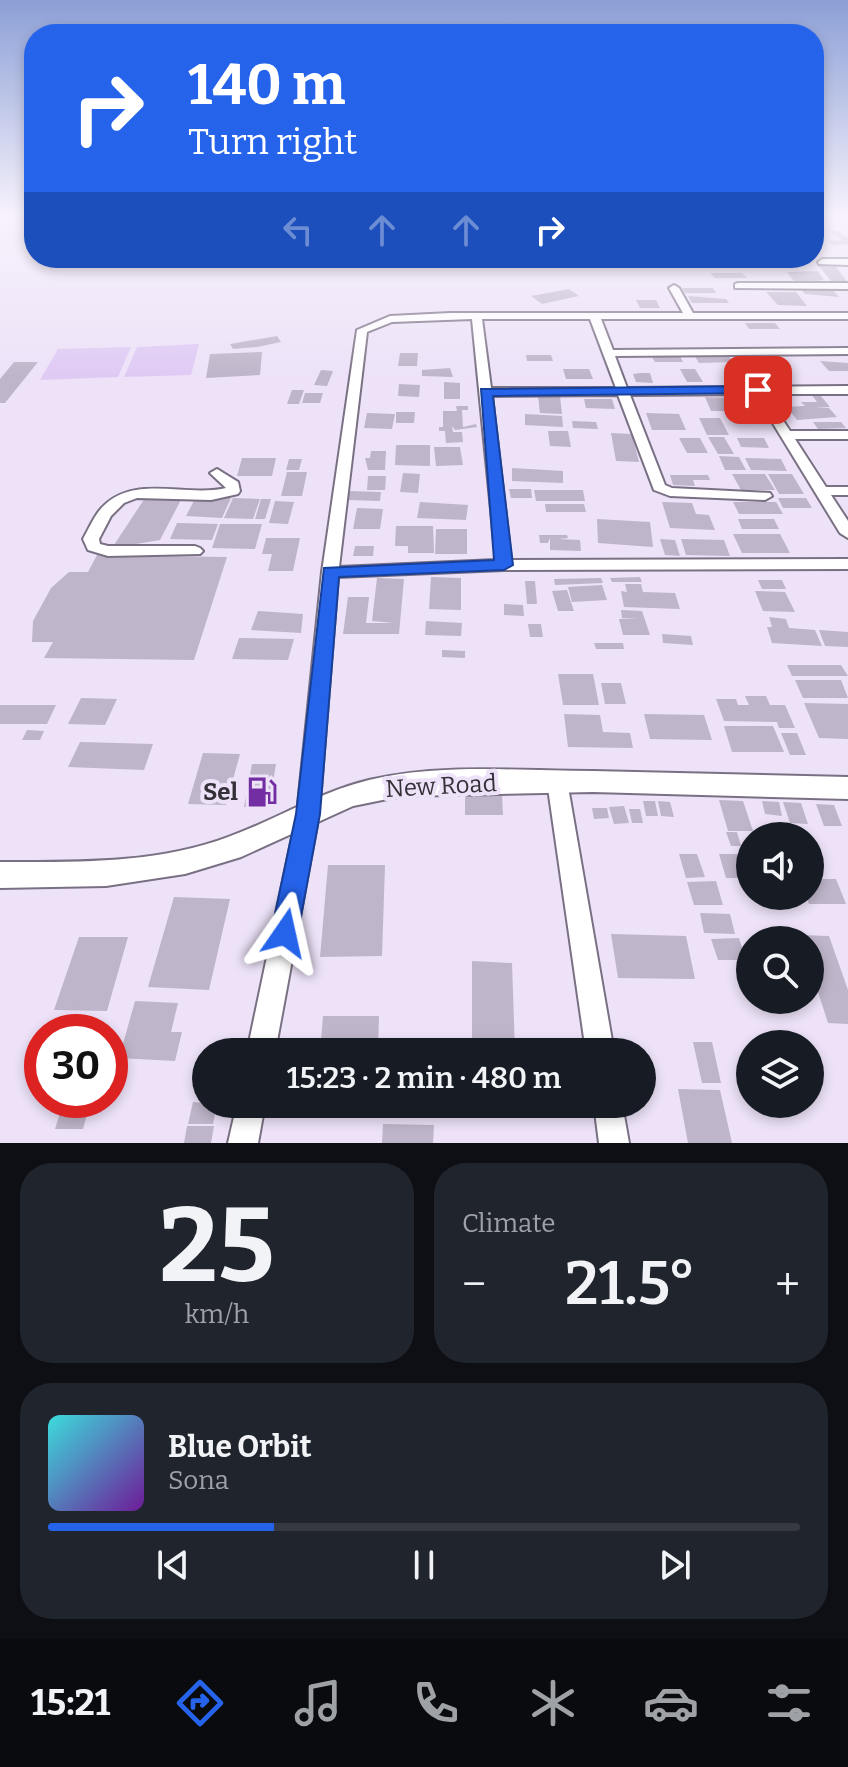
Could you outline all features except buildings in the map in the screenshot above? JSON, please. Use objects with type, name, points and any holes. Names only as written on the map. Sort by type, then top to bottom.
[{"type":"street","points":[[738,286],[848,286]]},
{"type":"street","points":[[674,288],[689,315]]},
{"type":"street","points":[[594,315],[659,487],[670,492],[765,496]]},
{"type":"street","points":[[264,1038],[308,814],[330,572],[362,330],[390,319],[477,316],[848,316]]},
{"type":"street","points":[[477,316],[504,565]]},
{"type":"street","points":[[610,353],[848,351]]},
{"type":"street","points":[[758,390],[848,533]]},
{"type":"street","points":[[486,392],[848,390]]},
{"type":"street","points":[[786,435],[848,435]]},
{"type":"street","points":[[195,551],[108,551],[93,547],[91,539],[102,513],[130,494],[195,496],[233,491],[233,485],[217,473]]},
{"type":"street","points":[[822,491],[848,491]]},
{"type":"street","points":[[330,572],[504,565],[848,564]]},
{"type":"street","points":[[557,781],[598,1038]]},
{"type":"street","name":"New Road","points":[[0,875],[97,875],[171,865],[212,855],[368,791],[415,784],[557,781],[845,793]]},
{"type":"street","points":[[243,1143],[248,1118]]},
{"type":"street","points":[[610,1118],[614,1143]]},
{"type":"shaded area","points":[[199,344],[191,375],[124,377],[137,347]]},
{"type":"shaded area","points":[[131,347],[118,377],[40,380],[58,349]]},
{"type":"place","name":"Sel","points":[[262,792]]},
{"type":"route","points":[[285,933],[308,814],[330,572],[504,565],[486,392],[758,390]]}]
